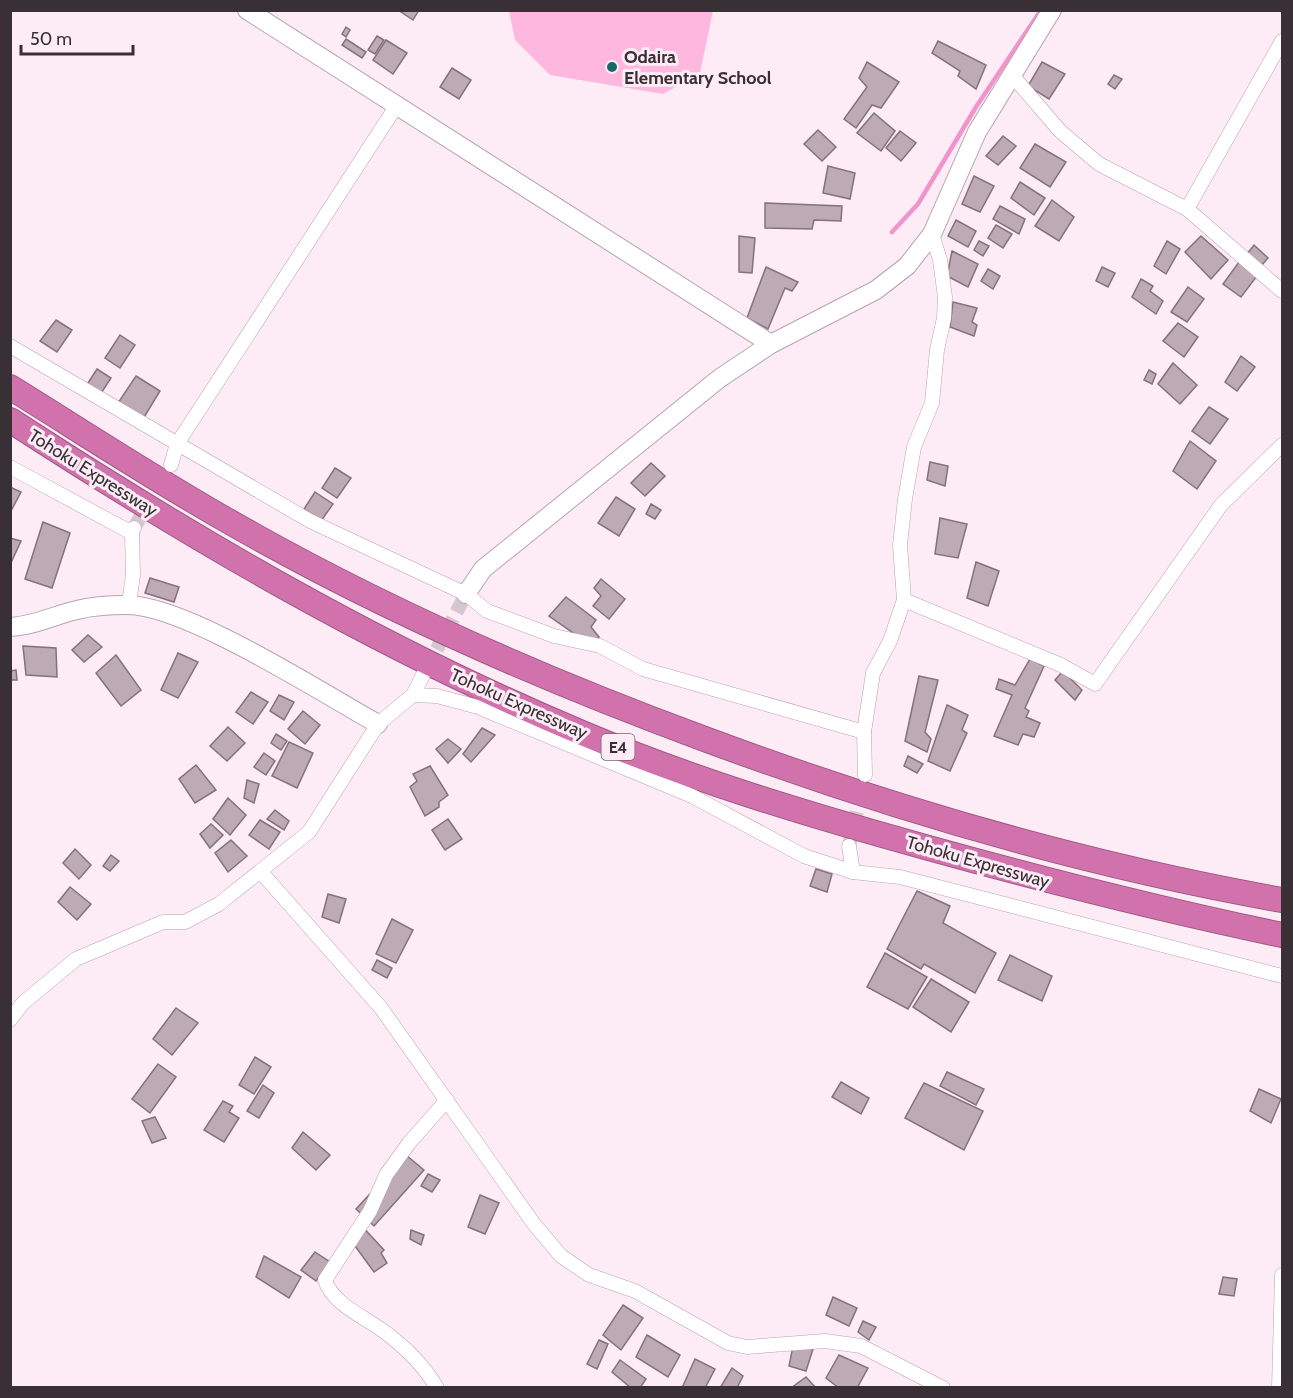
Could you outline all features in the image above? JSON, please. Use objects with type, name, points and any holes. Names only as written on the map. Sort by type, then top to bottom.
[{"type":"highway","name":"Tohoku Expressway","points":[[10,387],[233,524],[472,645],[611,704],[785,768],[958,824],[1216,888],[1282,900]]},
{"type":"highway","name":"Tohoku Expressway","points":[[10,420],[222,554],[333,616],[456,677],[584,734],[742,793],[892,838],[1068,886],[1282,935]]},
{"type":"street","points":[[247,10],[771,344]]},
{"type":"street","points":[[466,594],[483,569],[720,378],[771,344],[889,282],[907,266],[932,234],[977,132],[1052,10]]},
{"type":"street","points":[[1187,209],[1282,41]]},
{"type":"street","points":[[1011,74],[1060,131],[1100,164],[1187,209],[1282,291]]},
{"type":"street","points":[[171,465],[177,444],[397,105]]},
{"type":"street","points":[[865,775],[864,732],[873,673],[890,641],[904,600],[900,545],[905,499],[914,447],[932,403],[937,350],[944,318],[945,297],[940,260],[932,234]]},
{"type":"street","points":[[10,346],[310,521],[466,594],[487,611],[554,636],[600,646],[643,669],[864,732]]},
{"type":"street","points":[[904,600],[1061,665],[1095,684],[1186,551],[1221,505],[1282,445]]},
{"type":"street","points":[[10,467],[133,530],[133,575],[129,604]]},
{"type":"street","points":[[10,627],[22,627],[78,609],[129,604],[170,614],[200,627],[378,724]]},
{"type":"street","points":[[10,1020],[23,1003],[76,959],[163,922],[185,922],[219,904],[309,832],[378,724],[413,695],[423,675]]},
{"type":"street","points":[[413,695],[437,696],[478,707],[692,796],[804,856],[853,872],[900,877],[1282,976]]},
{"type":"street","points":[[849,846],[853,872]]},
{"type":"street","points":[[260,871],[381,1008],[534,1224],[561,1256],[589,1275],[635,1291],[728,1343],[747,1347],[825,1341],[861,1346],[943,1388]]},
{"type":"street","points":[[437,1388],[427,1370],[413,1356],[389,1335],[328,1292],[325,1280],[370,1211],[387,1175],[409,1143],[447,1100]]},
{"type":"street","points":[[1279,1388],[1282,1275]]},
{"type":"shaded area","points":[[509,11],[713,11],[700,73],[663,94],[550,75],[515,40]]},
{"type":"building","points":[[398,10],[419,10],[413,20]]},
{"type":"building","points":[[346,27],[350,30],[346,37],[342,34]]},
{"type":"building","points":[[377,36],[384,40],[375,54],[368,50]]},
{"type":"building","points":[[346,39],[366,52],[362,58],[342,45]]},
{"type":"building","points":[[386,40],[407,53],[393,74],[373,60]]},
{"type":"building","points":[[938,41],[986,65],[976,89],[958,76],[960,71],[932,53]]},
{"type":"building","points":[[867,62],[899,82],[881,108],[872,105],[856,128],[844,119],[867,87],[859,78]]},
{"type":"building","points":[[1042,62],[1065,74],[1049,99],[1028,86]]},
{"type":"building","points":[[452,68],[471,80],[459,99],[440,87]]},
{"type":"building","points":[[1114,75],[1122,79],[1115,89],[1108,84]]},
{"type":"building","points":[[874,113],[895,131],[881,151],[857,133]]},
{"type":"building","points":[[818,130],[836,147],[822,161],[804,144]]},
{"type":"building","points":[[900,131],[916,143],[901,161],[886,148]]},
{"type":"building","points":[[1003,136],[1016,146],[998,165],[986,156]]},
{"type":"building","points":[[1035,144],[1066,162],[1050,187],[1020,168]]},
{"type":"building","points":[[828,166],[855,173],[850,199],[823,193]]},
{"type":"building","points":[[974,176],[994,186],[980,212],[962,204]]},
{"type":"building","points":[[1020,182],[1045,198],[1034,215],[1011,198]]},
{"type":"building","points":[[1052,200],[1074,217],[1059,241],[1035,226]]},
{"type":"building","points":[[765,203],[842,206],[841,221],[814,220],[812,229],[765,228]]},
{"type":"building","points":[[1000,206],[1025,219],[1019,234],[993,219]]},
{"type":"building","points":[[956,220],[976,231],[968,247],[948,236]]},
{"type":"building","points":[[996,225],[1012,234],[1003,248],[988,238]]},
{"type":"building","points":[[739,236],[755,238],[752,273],[739,272]]},
{"type":"building","points":[[1201,236],[1228,260],[1211,279],[1185,252]]},
{"type":"building","points":[[979,241],[989,246],[983,256],[974,250]]},
{"type":"building","points":[[1167,241],[1180,249],[1166,274],[1154,266]]},
{"type":"building","points":[[1254,245],[1268,258],[1261,266],[1247,254]]},
{"type":"building","points":[[952,251],[978,264],[968,287],[947,276]]},
{"type":"building","points":[[1239,262],[1257,276],[1241,297],[1223,284]]},
{"type":"building","points":[[766,267],[798,282],[792,291],[785,288],[768,329],[747,318]]},
{"type":"building","points":[[1102,267],[1115,273],[1108,287],[1096,281]]},
{"type":"building","points":[[988,269],[1000,276],[993,289],[981,281]]},
{"type":"building","points":[[1141,279],[1153,286],[1150,291],[1163,301],[1156,314],[1132,297]]},
{"type":"building","points":[[1188,287],[1204,299],[1187,322],[1171,312]]},
{"type":"building","points":[[953,302],[977,308],[972,322],[977,325],[974,336],[950,327]]},
{"type":"building","points":[[56,320],[72,330],[57,352],[40,341]]},
{"type":"building","points":[[1178,323],[1198,337],[1184,357],[1163,341]]},
{"type":"building","points":[[120,335],[135,345],[120,368],[105,358]]},
{"type":"building","points":[[1241,356],[1255,367],[1237,391],[1225,382]]},
{"type":"building","points":[[1173,363],[1197,385],[1180,404],[1158,384]]},
{"type":"building","points":[[97,369],[111,378],[100,395],[86,386]]},
{"type":"building","points":[[1149,370],[1156,374],[1152,384],[1144,380]]},
{"type":"building","points":[[136,376],[160,391],[143,419],[118,403]]},
{"type":"building","points":[[1209,407],[1228,419],[1210,444],[1192,431]]},
{"type":"building","points":[[1190,441],[1216,461],[1197,489],[1173,471]]},
{"type":"building","points":[[930,462],[948,466],[945,486],[927,480]]},
{"type":"building","points":[[651,463],[665,476],[645,496],[631,483]]},
{"type":"building","points":[[335,468],[351,478],[337,498],[322,488]]},
{"type":"building","points":[[10,487],[21,492],[12,509],[10,508]]},
{"type":"building","points":[[315,492],[333,504],[321,521],[304,509]]},
{"type":"building","points":[[616,497],[635,509],[619,536],[598,523]]},
{"type":"building","points":[[651,504],[661,510],[655,519],[646,514]]},
{"type":"building","points":[[940,518],[967,524],[958,558],[935,554]]},
{"type":"building","points":[[43,522],[70,533],[52,588],[25,579]]},
{"type":"building","points":[[10,538],[21,541],[10,565]]},
{"type":"building","points":[[976,562],[999,571],[988,606],[967,598]]},
{"type":"building","points":[[150,578],[179,587],[174,602],[145,593]]},
{"type":"building","points":[[601,579],[625,599],[609,619],[593,606],[601,596],[594,588]]},
{"type":"building","points":[[566,597],[596,620],[591,627],[599,637],[595,641],[582,639],[549,616]]},
{"type":"building","points":[[88,635],[102,647],[84,662],[72,650]]},
{"type":"building","points":[[23,646],[56,648],[57,677],[26,675]]},
{"type":"building","points":[[178,653],[198,662],[178,698],[161,690]]},
{"type":"building","points":[[116,655],[141,690],[121,706],[96,673]]},
{"type":"building","points":[[1030,659],[1044,666],[1025,708],[1029,711],[1026,717],[1040,723],[1034,737],[1023,734],[1018,745],[994,736],[1012,695],[996,689],[999,679],[1015,685]]},
{"type":"building","points":[[16,670],[17,680],[10,680],[10,671]]},
{"type":"building","points":[[1063,671],[1082,690],[1075,700],[1055,680]]},
{"type":"building","points":[[919,676],[938,680],[925,732],[931,739],[927,752],[905,741]]},
{"type":"building","points":[[251,692],[268,702],[253,724],[236,712]]},
{"type":"building","points":[[279,695],[294,702],[284,720],[270,711]]},
{"type":"building","points":[[947,705],[968,715],[962,730],[967,733],[950,771],[928,761]]},
{"type":"building","points":[[303,711],[320,725],[305,744],[288,729]]},
{"type":"building","points":[[228,727],[245,743],[227,761],[210,746]]},
{"type":"building","points":[[482,728],[495,735],[471,762],[463,754]]},
{"type":"building","points":[[276,734],[287,741],[281,750],[271,743]]},
{"type":"building","points":[[448,739],[461,749],[448,763],[436,749]]},
{"type":"building","points":[[289,742],[313,753],[297,788],[272,776]]},
{"type":"building","points":[[264,753],[275,761],[266,775],[254,767]]},
{"type":"building","points":[[908,756],[923,764],[917,773],[904,766]]},
{"type":"building","points":[[196,765],[216,790],[195,803],[179,779]]},
{"type":"building","points":[[430,766],[448,795],[439,802],[439,807],[425,816],[410,787],[417,781],[413,774]]},
{"type":"building","points":[[247,780],[259,784],[254,803],[244,798]]},
{"type":"building","points":[[228,798],[246,815],[230,835],[213,819]]},
{"type":"building","points":[[275,810],[289,821],[284,830],[267,819]]},
{"type":"building","points":[[448,819],[462,839],[445,850],[432,830]]},
{"type":"building","points":[[260,820],[280,832],[269,849],[249,835]]},
{"type":"building","points":[[211,824],[223,835],[210,848],[200,834]]},
{"type":"building","points":[[231,840],[247,856],[228,872],[215,853]]},
{"type":"building","points":[[75,849],[91,865],[79,879],[63,863]]},
{"type":"building","points":[[111,855],[119,861],[110,871],[103,866]]},
{"type":"building","points":[[816,869],[832,874],[827,892],[810,886]]},
{"type":"building","points":[[70,887],[91,904],[77,920],[58,902]]},
{"type":"building","points":[[917,891],[950,906],[943,923],[996,953],[975,993],[924,964],[921,969],[887,949]]},
{"type":"building","points":[[328,894],[346,899],[339,923],[322,917]]},
{"type":"building","points":[[392,919],[413,930],[396,963],[376,954]]},
{"type":"building","points":[[885,953],[927,977],[908,1009],[867,987]]},
{"type":"building","points":[[1010,955],[1052,976],[1042,1001],[998,980]]},
{"type":"building","points":[[377,960],[392,968],[387,978],[372,970]]},
{"type":"building","points":[[931,979],[969,1002],[951,1032],[913,1007]]},
{"type":"building","points":[[176,1008],[198,1023],[172,1055],[153,1039]]},
{"type":"building","points":[[255,1057],[271,1067],[254,1094],[239,1085]]},
{"type":"building","points":[[158,1064],[176,1077],[150,1113],[132,1099]]},
{"type":"building","points":[[947,1072],[984,1089],[976,1105],[940,1086]]},
{"type":"building","points":[[841,1082],[869,1098],[861,1114],[832,1097]]},
{"type":"building","points":[[924,1083],[983,1111],[964,1150],[905,1118]]},
{"type":"building","points":[[263,1085],[274,1093],[259,1118],[247,1111]]},
{"type":"building","points":[[1259,1089],[1281,1099],[1271,1123],[1250,1111]]},
{"type":"building","points":[[223,1101],[233,1106],[229,1112],[239,1118],[224,1142],[204,1130]]},
{"type":"building","points":[[155,1117],[166,1138],[152,1143],[142,1121]]},
{"type":"building","points":[[303,1132],[330,1155],[316,1170],[292,1148]]},
{"type":"building","points":[[406,1155],[424,1170],[374,1226],[356,1209]]},
{"type":"building","points":[[428,1174],[440,1180],[432,1192],[421,1186]]},
{"type":"building","points":[[480,1195],[499,1203],[485,1234],[468,1227]]},
{"type":"building","points":[[359,1223],[384,1250],[381,1253],[387,1263],[374,1272],[347,1235]]},
{"type":"building","points":[[411,1230],[424,1235],[421,1245],[410,1239]]},
{"type":"building","points":[[315,1252],[330,1262],[316,1281],[301,1270]]},
{"type":"building","points":[[264,1256],[301,1277],[289,1298],[256,1277]]},
{"type":"building","points":[[1223,1277],[1237,1279],[1234,1296],[1219,1294]]},
{"type":"building","points":[[833,1297],[857,1308],[849,1326],[826,1315]]},
{"type":"building","points":[[623,1305],[643,1318],[621,1350],[603,1335]]},
{"type":"building","points":[[863,1321],[876,1327],[869,1340],[858,1332]]},
{"type":"building","points":[[647,1335],[680,1355],[668,1377],[636,1357]]},
{"type":"building","points":[[599,1340],[608,1344],[597,1369],[587,1364]]},
{"type":"building","points":[[793,1346],[813,1349],[806,1371],[789,1366]]},
{"type":"building","points":[[839,1355],[868,1368],[857,1388],[839,1388],[826,1378]]},
{"type":"building","points":[[695,1359],[715,1369],[705,1388],[682,1388]]},
{"type":"building","points":[[620,1360],[646,1379],[640,1388],[631,1388],[612,1372]]},
{"type":"building","points":[[732,1368],[743,1376],[737,1388],[720,1388]]},
{"type":"building","points":[[806,1377],[816,1388],[791,1388]]},
{"type":"waterway","points":[[892,232],[918,204],[976,107],[1041,10]]},
{"type":"tunnel","points":[[134,528],[165,475]]},
{"type":"tunnel","points":[[427,668],[466,594]]},
{"type":"tunnel","points":[[849,846],[862,789]]},
{"type":"place","name":"Odaira Elementary School","points":[[612,67]]}]
